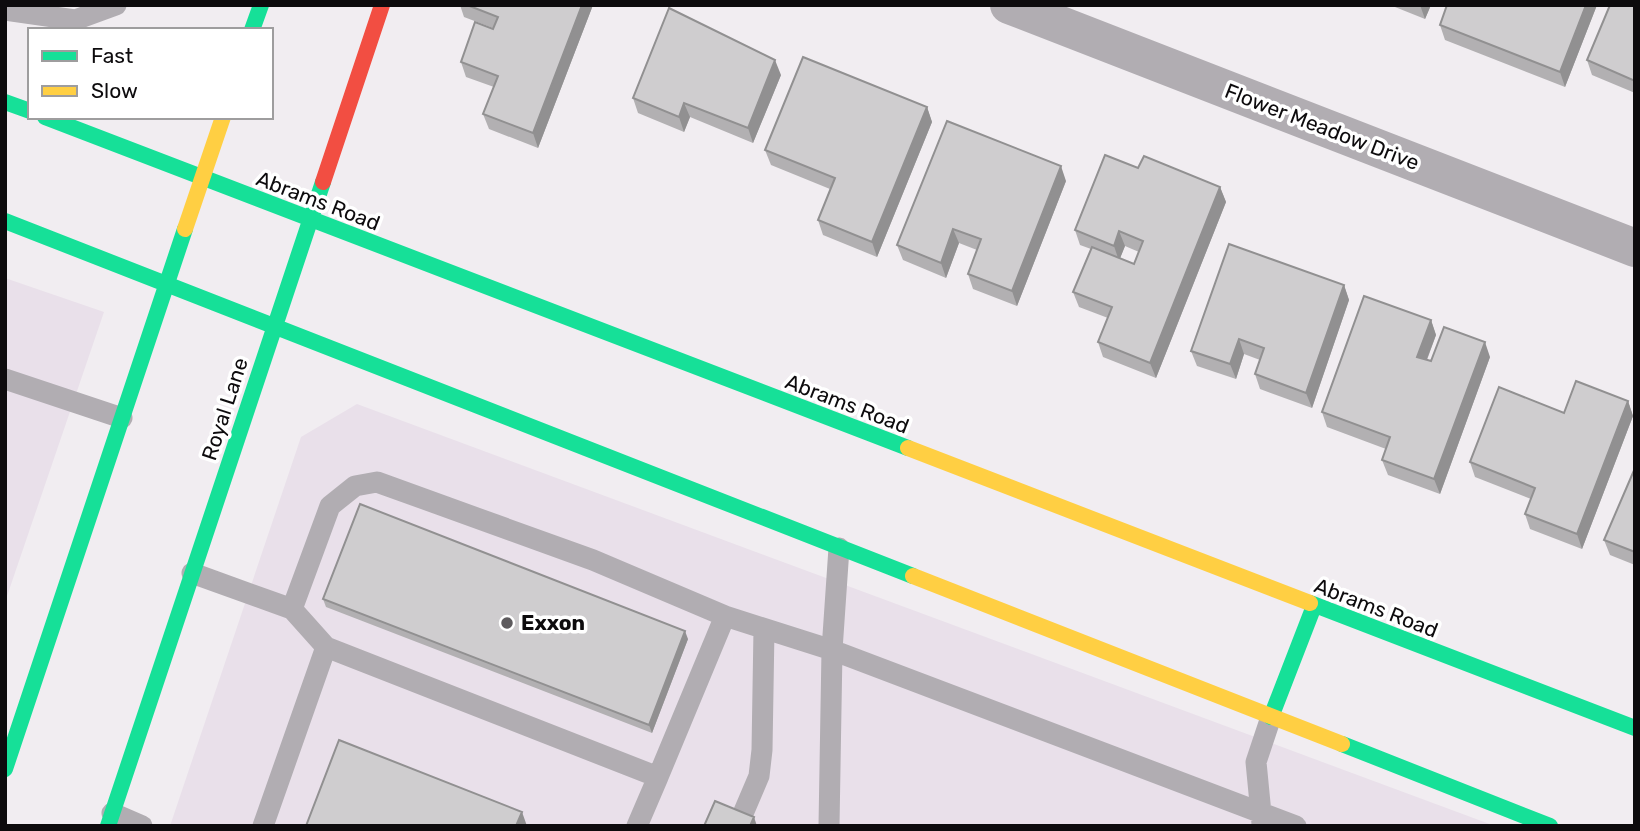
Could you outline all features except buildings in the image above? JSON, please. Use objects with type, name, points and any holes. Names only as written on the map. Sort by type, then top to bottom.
[{"type":"main road","points":[[253,28],[261,5]]},
{"type":"main road","name":"Royal Lane","points":[[110,819],[382,5]]},
{"type":"main road","points":[[5,102],[28,110]]},
{"type":"main road","name":"Abrams Road","points":[[50,119],[1635,729]]},
{"type":"main road","points":[[5,769],[222,119]]},
{"type":"main road","points":[[5,221],[1550,826]]},
{"type":"main road","points":[[1271,717],[1314,607]]},
{"type":"street","name":"Flower Meadow Drive","points":[[1009,5],[1635,248]]},
{"type":"lane","points":[[5,10],[75,20],[116,5]]},
{"type":"lane","points":[[5,380],[122,418]]},
{"type":"lane","points":[[292,609],[330,506],[355,486],[377,482],[593,560],[725,616],[832,650],[1262,819],[1296,826]]},
{"type":"lane","points":[[829,826],[832,650],[839,548]]},
{"type":"lane","points":[[192,573],[292,609],[326,647],[658,777]]},
{"type":"lane","points":[[637,826],[725,616]]},
{"type":"lane","points":[[739,823],[758,776],[762,750],[764,629]]},
{"type":"lane","points":[[262,826],[326,647]]},
{"type":"lane","points":[[1262,819],[1256,762],[1271,717]]},
{"type":"lane","points":[[110,819],[142,826]]},
{"type":"shaded area","points":[[5,278],[104,312],[5,602]]},
{"type":"shaded area","points":[[357,404],[1495,826],[170,826],[301,437]]},
{"type":"traffic: fast","points":[[253,28],[261,5]]},
{"type":"traffic: fast","points":[[5,102],[28,110]]},
{"type":"traffic: fast","points":[[50,119],[908,448]]},
{"type":"traffic: fast","points":[[108,826],[323,182]]},
{"type":"traffic: fast","points":[[5,221],[913,576]]},
{"type":"traffic: fast","points":[[5,769],[185,229]]},
{"type":"traffic: fast","points":[[1310,603],[1635,728]]},
{"type":"traffic: fast","points":[[1271,717],[1314,606]]},
{"type":"traffic: fast","points":[[1342,744],[1550,826]]},
{"type":"traffic: slow","points":[[185,229],[222,119]]},
{"type":"traffic: slow","points":[[908,448],[1310,603]]},
{"type":"traffic: slow","points":[[913,576],[1342,744]]},
{"type":"traffic: jam","points":[[323,182],[382,5]]},
{"type":"place","name":"Exxon","points":[[507,623]]}]
